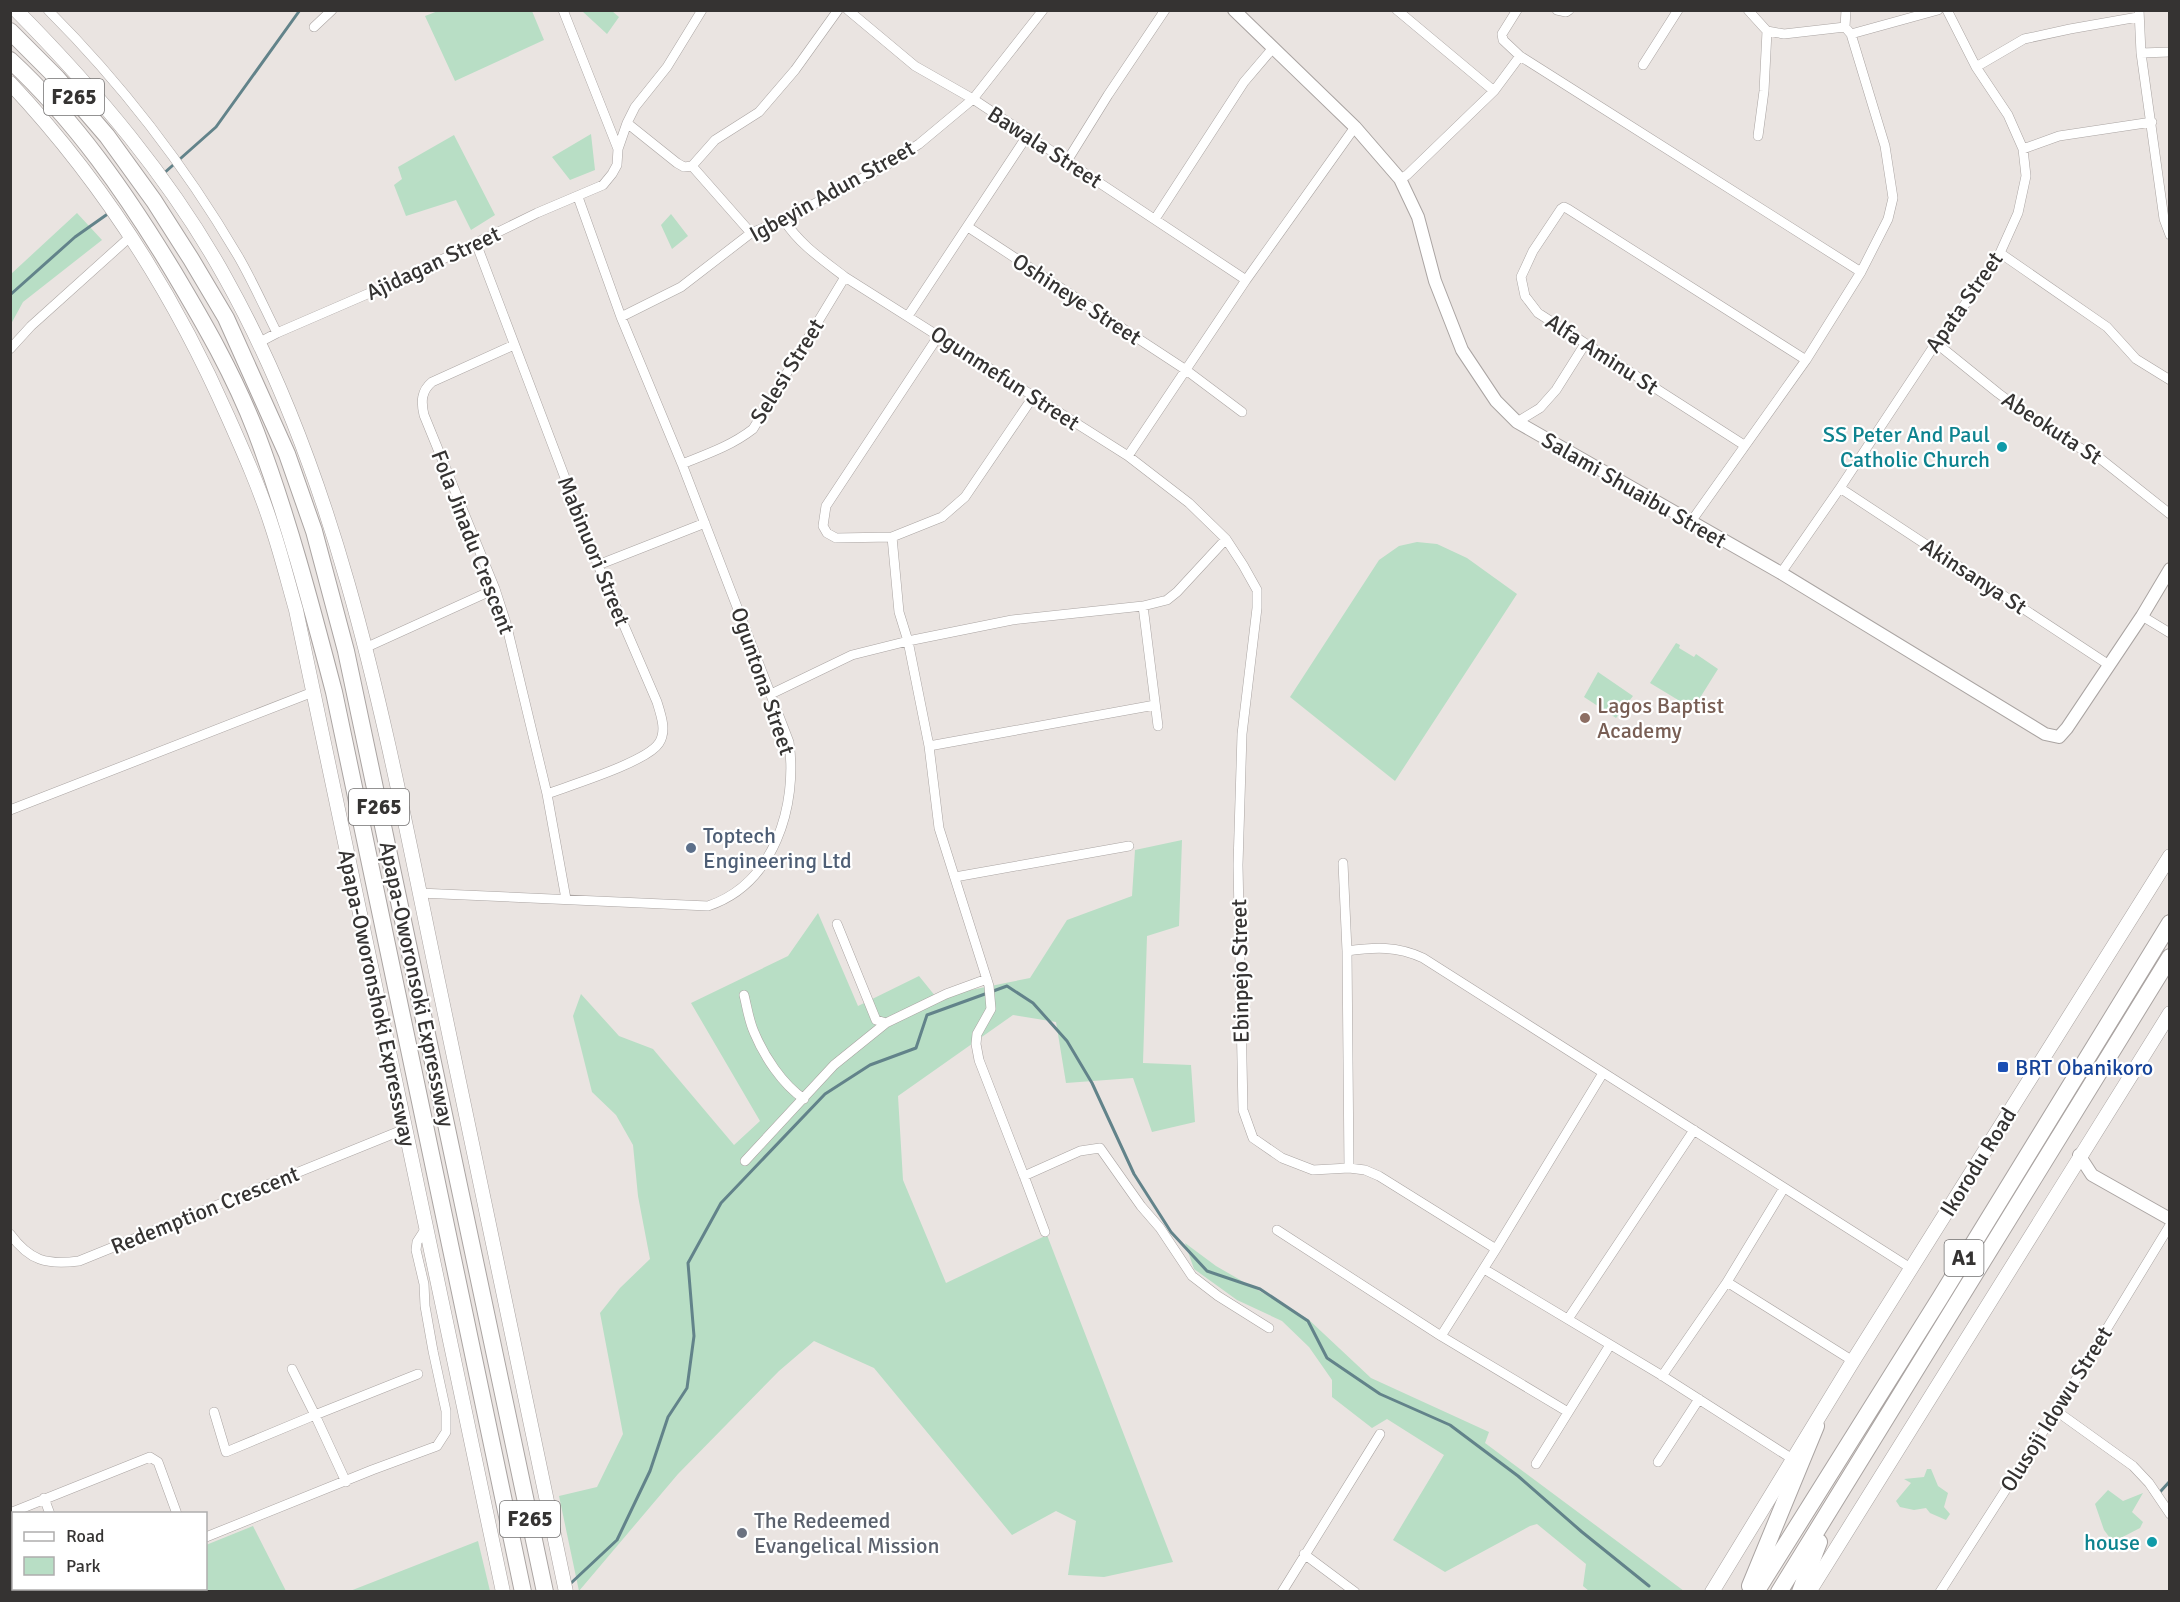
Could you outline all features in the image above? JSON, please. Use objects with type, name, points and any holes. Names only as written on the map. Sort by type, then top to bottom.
[{"type":"highway","name":"Apapa-Oworonsoki Expressway","points":[[10,31],[57,78],[107,136],[154,201],[191,259],[226,318],[287,453],[314,531],[346,651],[545,1592]]},
{"type":"highway","name":"Apapa-Oworonsoki Expressway","points":[[10,60],[65,118],[115,181],[137,214],[223,358],[255,431],[285,515],[307,587],[334,692],[523,1592]]},
{"type":"highway","name":"Ikorodu Road","points":[[1756,1592],[1934,1308],[2169,923]]},
{"type":"highway","name":"A1","points":[[1779,1592],[2169,957]]},
{"type":"highway","points":[[1748,1592],[1816,1426]]},
{"type":"highway","points":[[1800,1592],[1831,1509]]},
{"type":"main road","name":"Apapa-Oworonsoki Expressway","points":[[16,10],[73,69],[124,127],[168,189],[226,279],[271,371],[304,452],[337,544],[377,693],[566,1592]]},
{"type":"main road","name":"Apapa-Oworonshoki Expressway","points":[[10,83],[50,125],[100,191],[180,315],[211,377],[272,525],[296,610],[503,1592]]},
{"type":"main road","name":"Ikorodu Road","points":[[1712,1592],[1816,1426],[1853,1361],[2169,856]]},
{"type":"main road","points":[[1809,1592],[2079,1155],[2149,1049],[2169,1013]]},
{"type":"street","points":[[48,10],[107,72],[167,147],[238,256],[277,333]]},
{"type":"street","points":[[314,27],[332,10]]},
{"type":"street","points":[[563,10],[618,149]]},
{"type":"street","name":"Ajidagan Street","points":[[258,343],[402,279],[603,184],[617,165],[618,149],[635,107],[667,67],[702,10]]},
{"type":"street","points":[[627,123],[677,163],[684,167],[692,166],[716,140],[759,112],[795,70],[838,10]]},
{"type":"street","name":"Bawala Street","points":[[848,10],[915,66],[973,99],[1246,280]]},
{"type":"street","name":"Igbeyin Adun Street","points":[[621,317],[681,287],[751,233],[784,220],[885,166],[919,144],[973,99],[1043,10]]},
{"type":"street","points":[[1067,161],[1165,10]]},
{"type":"street","name":"Salami Shuaibu Street","points":[[1234,10],[1355,127],[1401,179],[1418,217],[1435,281],[1462,350],[1496,401],[1517,422],[1780,573],[2045,734],[2059,737],[2109,664]]},
{"type":"street","points":[[1397,10],[1494,91]]},
{"type":"street","points":[[1517,10],[1502,34],[1503,40],[1520,56],[1862,272]]},
{"type":"street","points":[[1557,10],[1566,12],[1569,10]]},
{"type":"street","points":[[1643,65],[1678,10]]},
{"type":"street","points":[[1748,10],[1767,31],[1784,34],[1848,30],[1938,10]]},
{"type":"street","points":[[1690,523],[1806,360],[1862,272],[1888,219],[1893,198],[1885,146],[1848,30],[1846,10]]},
{"type":"street","name":"Apata Street","points":[[1780,573],[1840,488],[1936,343],[1983,280],[2000,253],[2018,213],[2026,176],[2023,149],[2008,115],[1976,67],[1947,10]]},
{"type":"street","points":[[1976,67],[2024,39],[2138,14],[2141,53],[2164,219],[2169,235]]},
{"type":"street","points":[[1758,136],[1764,90],[1767,31]]},
{"type":"street","points":[[1155,219],[1244,82],[1273,48]]},
{"type":"street","points":[[2141,53],[2169,52]]},
{"type":"street","points":[[1401,179],[1494,91],[1520,56]]},
{"type":"street","points":[[2023,149],[2059,136],[2152,122]]},
{"type":"street","points":[[1128,456],[1246,280],[1355,127]]},
{"type":"street","points":[[908,316],[1027,136]]},
{"type":"street","points":[[692,166],[751,233]]},
{"type":"street","name":"Oguntona Street","points":[[419,893],[708,906],[735,894],[750,881],[766,861],[787,811],[792,766],[789,742],[682,464],[621,317],[578,197]]},
{"type":"street","name":"Alfa Aminu St","points":[[1744,445],[1538,313],[1525,296],[1521,277],[1533,251],[1561,209],[1564,207],[1568,209],[1806,360]]},
{"type":"street","name":"Ogunmefun Street","points":[[784,220],[791,231],[811,250],[845,277],[1128,456],[1189,503],[1226,538]]},
{"type":"street","name":"Oshineye Street","points":[[968,227],[1186,370],[1242,412]]},
{"type":"street","points":[[10,349],[30,326],[131,236]]},
{"type":"street","name":"Mabinuori Street","points":[[476,243],[598,566],[657,702],[663,725],[658,744],[643,757],[547,794]]},
{"type":"street","points":[[2000,253],[2107,327],[2136,359],[2169,380]]},
{"type":"street","name":"Selesi Street","points":[[682,464],[738,441],[753,429],[845,277]]},
{"type":"street","points":[[939,336],[826,506],[823,526],[827,533],[836,538],[892,537],[942,517],[965,497],[1033,397]]},
{"type":"street","name":"Abeokuta St","points":[[1936,343],[2051,432],[2102,460],[2169,514]]},
{"type":"street","points":[[1517,422],[1540,408],[1548,399],[1585,344]]},
{"type":"street","name":"Fola Jinadu Crescent","points":[[514,345],[432,382],[422,398],[424,415],[495,589],[506,623],[547,794],[566,899]]},
{"type":"street","name":"Akinsanya St","points":[[1840,488],[2109,664]]},
{"type":"street","points":[[598,566],[705,523]]},
{"type":"street","points":[[892,537],[899,612],[908,641],[929,746],[939,828],[988,983],[991,1009],[977,1034],[979,1060],[1045,1232]]},
{"type":"street","points":[[771,694],[852,655],[908,641],[1012,620],[1143,606],[1167,600],[1226,538]]},
{"type":"street","name":"Ebinpejo Street","points":[[1226,538],[1257,590],[1257,608],[1242,734],[1238,865],[1244,1110],[1253,1138],[1282,1158],[1313,1170],[1349,1168],[1365,1170],[1379,1176],[1496,1250]]},
{"type":"street","points":[[2109,664],[2142,616],[2169,569]]},
{"type":"street","points":[[365,648],[495,589]]},
{"type":"street","points":[[1143,606],[1158,726]]},
{"type":"street","points":[[2142,616],[2169,633]]},
{"type":"street","points":[[10,810],[313,692]]},
{"type":"street","points":[[929,746],[1155,705]]},
{"type":"street","points":[[955,877],[1129,846]]},
{"type":"street","points":[[1343,863],[1347,951],[1349,1168]]},
{"type":"street","points":[[837,924],[876,1020],[886,1023]]},
{"type":"street","points":[[1347,951],[1393,948],[1415,955],[1912,1269]]},
{"type":"street","points":[[745,1161],[834,1065],[886,1023],[946,994],[988,983]]},
{"type":"street","points":[[744,996],[753,1031],[773,1066],[793,1092],[804,1099]]},
{"type":"street","points":[[1441,1336],[1603,1073]]},
{"type":"street","name":"Redemption Crescent","points":[[10,1233],[28,1255],[62,1263],[79,1261],[405,1129]]},
{"type":"street","points":[[1568,1319],[1694,1130]]},
{"type":"street","points":[[1024,1176],[1080,1151],[1100,1148],[1141,1206],[1160,1228],[1192,1276],[1218,1296],[1269,1328]]},
{"type":"street","points":[[2079,1155],[2092,1175],[2169,1219]]},
{"type":"street","points":[[2066,1177],[2092,1175]]},
{"type":"street","points":[[1662,1376],[1727,1282],[1784,1188]]},
{"type":"street","name":"Olusoji Idowu Street","points":[[1940,1592],[2169,1226]]},
{"type":"street","points":[[207,1537],[437,1446],[446,1432],[446,1411],[433,1352],[416,1250],[417,1242],[426,1228]]},
{"type":"street","points":[[1277,1230],[1441,1336],[1568,1412]]},
{"type":"street","points":[[1484,1269],[1662,1376],[1794,1460]]},
{"type":"street","points":[[1727,1282],[1853,1361]]},
{"type":"street","points":[[1536,1464],[1610,1345]]},
{"type":"street","points":[[292,1370],[346,1482]]},
{"type":"street","points":[[214,1412],[226,1452],[418,1374]]},
{"type":"street","points":[[1658,1462],[1699,1399]]},
{"type":"street","points":[[2055,1410],[2133,1466],[2149,1483],[2169,1514]]},
{"type":"street","points":[[1282,1592],[1380,1434]]},
{"type":"street","points":[[12,1512],[150,1457],[158,1462],[176,1512]]},
{"type":"street","points":[[44,1498],[49,1512]]},
{"type":"street","points":[[1304,1554],[1355,1592]]},
{"type":"green space","points":[[438,11],[532,11],[544,40],[455,81],[425,16]]},
{"type":"green space","points":[[582,11],[612,11],[619,17],[607,34]]},
{"type":"green space","points":[[591,134],[595,170],[570,180],[552,157]]},
{"type":"green space","points":[[454,135],[495,215],[471,230],[456,200],[406,216],[394,185],[402,179],[398,167]]},
{"type":"green space","points":[[77,213],[102,240],[23,302],[11,324],[11,274]]},
{"type":"green space","points":[[671,214],[688,236],[672,249],[661,225]]},
{"type":"green space","points":[[1417,542],[1437,544],[1467,558],[1517,594],[1395,781],[1290,697],[1379,560],[1399,546]]},
{"type":"green space","points":[[1676,643],[1680,645],[1679,648],[1694,657],[1696,654],[1718,669],[1693,709],[1650,683]]},
{"type":"green space","points":[[1598,672],[1633,696],[1616,718],[1584,697]]},
{"type":"green space","points":[[1182,840],[1179,926],[1147,936],[1143,1063],[1191,1065],[1195,1122],[1152,1132],[1133,1078],[1066,1083],[1056,1022],[1013,1015],[898,1096],[903,1180],[946,1283],[1047,1235],[1173,1562],[1104,1577],[1068,1575],[1076,1521],[1056,1511],[1012,1535],[874,1368],[814,1341],[779,1371],[678,1474],[579,1591],[559,1496],[597,1487],[623,1434],[600,1313],[620,1288],[650,1259],[638,1196],[633,1145],[616,1115],[592,1092],[573,1016],[581,994],[619,1036],[653,1049],[734,1145],[760,1121],[691,1003],[788,956],[818,913],[858,1006],[919,976],[936,997],[1030,978],[1067,920],[1132,896],[1135,850]]},
{"type":"green space","points":[[1185,1243],[1216,1266],[1308,1319],[1371,1378],[1489,1432],[1485,1443],[1684,1591],[1589,1591],[1583,1586],[1586,1564],[1537,1524],[1445,1572],[1393,1540],[1444,1455],[1387,1419],[1372,1428],[1332,1397],[1332,1380],[1309,1347],[1282,1321],[1237,1300],[1194,1269]]},
{"type":"green space","points":[[1927,1469],[1931,1469],[1938,1486],[1948,1493],[1944,1507],[1950,1514],[1946,1520],[1930,1513],[1926,1508],[1914,1510],[1900,1507],[1896,1501],[1911,1483],[1904,1479],[1924,1477]]},
{"type":"green space","points":[[2108,1490],[2123,1501],[2143,1493],[2132,1512],[2143,1522],[2140,1528],[2113,1542],[2104,1530],[2095,1504]]},
{"type":"green space","points":[[253,1526],[286,1591],[92,1591],[207,1590],[207,1545]]},
{"type":"green space","points":[[478,1541],[490,1591],[350,1591]]},
{"type":"waterway","points":[[163,174],[216,127],[300,10]]},
{"type":"waterway","points":[[10,295],[75,237],[109,213]]},
{"type":"waterway","points":[[570,1584],[617,1540],[650,1471],[668,1417],[687,1388],[694,1336],[688,1263],[721,1203],[825,1094],[870,1065],[916,1048],[927,1015],[1007,986],[1033,1003],[1067,1041],[1092,1083],[1134,1174],[1171,1232],[1207,1271],[1260,1289],[1308,1321],[1327,1358],[1380,1394],[1450,1425],[1518,1476],[1649,1586]]},
{"type":"waterway","points":[[2160,1492],[2170,1481]]},
{"type":"place","name":"SS Peter And Paul Catholic Church","points":[[2002,447]]},
{"type":"place","name":"Lagos Baptist Academy","points":[[1585,718]]},
{"type":"place","name":"Toptech Engineering Ltd","points":[[691,848]]},
{"type":"place","name":"BRT Obanikoro","points":[[2003,1067]]},
{"type":"place","name":"The Redeemed Evangelical Mission","points":[[742,1533]]},
{"type":"place","name":"house","points":[[2152,1542]]}]
